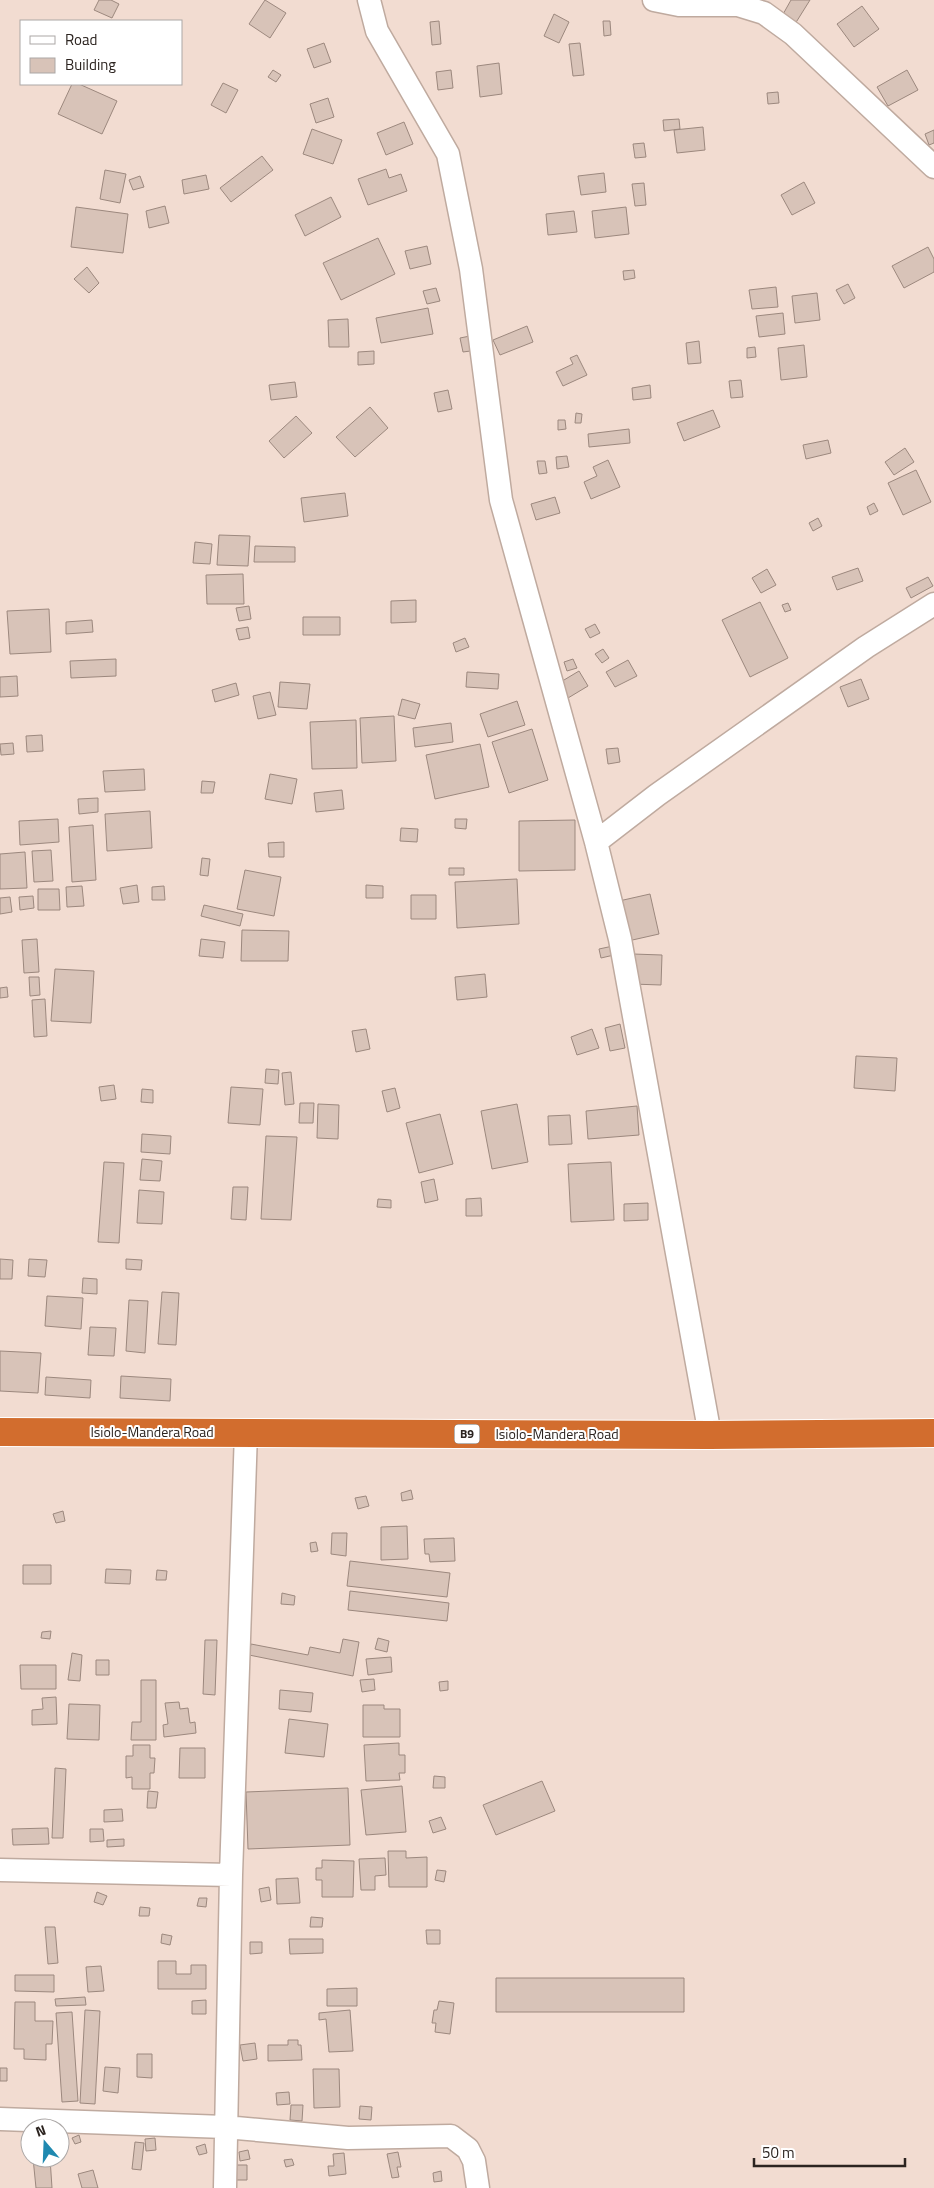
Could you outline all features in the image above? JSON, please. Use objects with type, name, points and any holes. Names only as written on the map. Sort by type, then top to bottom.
[{"type":"highway","name":"Isiolo-Mandera Road","points":[[0,1432],[710,1435],[934,1433]]},
{"type":"street","points":[[369,0],[377,32],[448,154],[471,269],[501,500],[596,842],[620,938],[710,1435]]},
{"type":"street","points":[[654,0],[679,5],[738,5],[764,13],[793,34],[934,168]]},
{"type":"street","points":[[596,842],[657,794],[866,647],[934,604]]},
{"type":"street","points":[[225,2188],[231,1875],[246,1432]]},
{"type":"street","points":[[0,1870],[231,1875]]},
{"type":"street","points":[[0,2119],[225,2127],[348,2138],[451,2136],[460,2141],[471,2155],[474,2161],[478,2188]]},
{"type":"building","points":[[99,0],[111,0],[119,4],[112,18],[94,10]]},
{"type":"building","points":[[265,0],[286,13],[270,38],[249,24]]},
{"type":"building","points":[[791,0],[810,0],[795,24],[782,16]]},
{"type":"building","points":[[862,6],[879,29],[854,47],[837,24]]},
{"type":"building","points":[[554,14],[569,22],[559,43],[544,36]]},
{"type":"building","points":[[439,21],[441,44],[432,45],[430,22]]},
{"type":"building","points":[[603,21],[610,21],[611,35],[604,36]]},
{"type":"building","points":[[324,43],[331,62],[314,68],[307,49]]},
{"type":"building","points":[[580,43],[584,75],[573,76],[569,44]]},
{"type":"building","points":[[499,63],[502,94],[480,97],[477,66]]},
{"type":"building","points":[[273,70],[281,75],[276,82],[268,77]]},
{"type":"building","points":[[451,70],[453,88],[438,90],[436,72]]},
{"type":"building","points":[[907,70],[918,90],[888,106],[877,87]]},
{"type":"building","points":[[223,83],[238,90],[226,113],[211,105]]},
{"type":"building","points":[[72,85],[81,85],[117,101],[102,134],[58,114]]},
{"type":"building","points":[[778,92],[779,103],[768,104],[767,93]]},
{"type":"building","points":[[328,98],[334,117],[316,123],[310,104]]},
{"type":"building","points":[[679,119],[680,129],[664,131],[663,120]]},
{"type":"building","points":[[404,122],[413,144],[386,155],[377,133]]},
{"type":"building","points":[[703,127],[705,150],[677,153],[674,130]]},
{"type":"building","points":[[312,129],[342,140],[333,164],[303,154]]},
{"type":"building","points":[[934,130],[934,143],[929,145],[925,134]]},
{"type":"building","points":[[644,143],[646,157],[635,158],[633,144]]},
{"type":"building","points":[[262,156],[273,170],[231,202],[220,188]]},
{"type":"building","points":[[386,169],[389,178],[401,174],[407,191],[368,205],[358,179]]},
{"type":"building","points":[[105,170],[126,174],[120,203],[100,199]]},
{"type":"building","points":[[604,173],[606,192],[581,195],[578,176]]},
{"type":"building","points":[[206,175],[209,189],[184,194],[182,180]]},
{"type":"building","points":[[140,176],[144,187],[133,190],[129,180]]},
{"type":"building","points":[[804,182],[815,203],[792,215],[781,195]]},
{"type":"building","points":[[644,183],[646,205],[635,206],[632,184]]},
{"type":"building","points":[[331,197],[341,217],[305,236],[295,215]]},
{"type":"building","points":[[165,206],[169,223],[149,228],[146,211]]},
{"type":"building","points":[[76,207],[128,214],[123,253],[71,247]]},
{"type":"building","points":[[626,207],[629,234],[595,238],[592,211]]},
{"type":"building","points":[[574,211],[577,232],[548,235],[546,214]]},
{"type":"building","points":[[378,238],[395,274],[341,300],[323,263]]},
{"type":"building","points":[[427,246],[431,264],[410,269],[405,251]]},
{"type":"building","points":[[928,247],[934,259],[934,272],[904,288],[892,266]]},
{"type":"building","points":[[87,267],[99,283],[89,293],[74,279]]},
{"type":"building","points":[[634,270],[635,278],[624,280],[623,271]]},
{"type":"building","points":[[848,284],[855,298],[844,304],[836,290]]},
{"type":"building","points":[[776,287],[778,307],[752,309],[749,290]]},
{"type":"building","points":[[436,288],[440,301],[427,304],[423,291]]},
{"type":"building","points":[[817,293],[820,320],[795,323],[792,296]]},
{"type":"building","points":[[428,308],[433,334],[381,343],[376,318]]},
{"type":"building","points":[[783,313],[785,334],[759,337],[756,316]]},
{"type":"building","points":[[348,319],[349,347],[329,347],[328,320]]},
{"type":"building","points":[[527,326],[533,342],[500,355],[493,340]]},
{"type":"building","points":[[475,335],[478,350],[463,352],[460,338]]},
{"type":"building","points":[[699,341],[701,363],[688,364],[686,343]]},
{"type":"building","points":[[804,345],[807,377],[781,380],[778,348]]},
{"type":"building","points":[[755,347],[756,357],[747,358],[747,348]]},
{"type":"building","points":[[374,351],[374,364],[358,365],[358,352]]},
{"type":"building","points":[[577,355],[587,375],[563,386],[556,372],[573,364],[570,358]]},
{"type":"building","points":[[741,380],[743,397],[731,398],[729,381]]},
{"type":"building","points":[[295,382],[297,397],[271,400],[269,385]]},
{"type":"building","points":[[650,385],[651,398],[633,400],[632,388]]},
{"type":"building","points":[[448,390],[452,409],[438,412],[434,393]]},
{"type":"building","points":[[370,407],[388,428],[355,457],[336,437]]},
{"type":"building","points":[[713,410],[720,427],[684,441],[677,423]]},
{"type":"building","points":[[576,413],[582,414],[581,423],[575,423]]},
{"type":"building","points":[[296,416],[312,433],[284,458],[269,441]]},
{"type":"building","points":[[558,420],[565,420],[566,429],[558,430]]},
{"type":"building","points":[[629,429],[630,443],[589,447],[588,434]]},
{"type":"building","points":[[828,440],[831,453],[806,459],[803,445]]},
{"type":"building","points":[[905,448],[914,462],[894,475],[885,462]]},
{"type":"building","points":[[567,456],[569,467],[557,469],[556,457]]},
{"type":"building","points":[[608,460],[620,487],[591,499],[584,482],[597,476],[593,467]]},
{"type":"building","points":[[537,461],[545,461],[547,473],[539,474]]},
{"type":"building","points":[[916,470],[931,502],[903,515],[888,483]]},
{"type":"building","points":[[345,493],[348,516],[304,522],[301,498]]},
{"type":"building","points":[[555,497],[560,513],[536,520],[531,504]]},
{"type":"building","points":[[874,503],[878,511],[870,515],[867,507]]},
{"type":"building","points":[[818,518],[822,526],[813,531],[809,523]]},
{"type":"building","points":[[219,535],[250,536],[248,566],[217,565]]},
{"type":"building","points":[[195,542],[212,544],[210,564],[193,563]]},
{"type":"building","points":[[255,546],[295,547],[295,562],[254,562]]},
{"type":"building","points":[[858,568],[863,581],[837,590],[832,577]]},
{"type":"building","points":[[767,569],[776,585],[761,593],[752,578]]},
{"type":"building","points":[[243,574],[244,604],[207,604],[206,575]]},
{"type":"building","points":[[928,577],[933,586],[911,598],[906,588]]},
{"type":"building","points":[[416,600],[416,622],[391,623],[391,601]]},
{"type":"building","points":[[760,602],[788,658],[750,677],[722,620]]},
{"type":"building","points":[[788,603],[791,610],[785,612],[782,605]]},
{"type":"building","points":[[249,606],[251,619],[239,621],[236,608]]},
{"type":"building","points":[[49,609],[51,652],[10,654],[7,611]]},
{"type":"building","points":[[303,617],[340,617],[340,635],[303,635]]},
{"type":"building","points":[[92,620],[93,632],[66,634],[66,622]]},
{"type":"building","points":[[595,624],[600,633],[590,638],[585,629]]},
{"type":"building","points":[[248,627],[250,638],[239,640],[236,629]]},
{"type":"building","points":[[465,638],[469,647],[456,652],[453,643]]},
{"type":"building","points":[[603,649],[609,658],[602,663],[595,654]]},
{"type":"building","points":[[116,659],[116,676],[71,678],[70,661]]},
{"type":"building","points":[[573,659],[577,668],[567,671],[564,662]]},
{"type":"building","points":[[628,660],[637,676],[615,687],[606,672]]},
{"type":"building","points":[[579,671],[588,686],[563,701],[554,686]]},
{"type":"building","points":[[467,672],[499,674],[498,689],[466,687]]},
{"type":"building","points":[[17,676],[18,696],[0,697],[0,677]]},
{"type":"building","points":[[861,679],[869,699],[848,707],[840,687]]},
{"type":"building","points":[[280,682],[310,684],[307,709],[278,707]]},
{"type":"building","points":[[236,683],[239,695],[215,702],[212,690]]},
{"type":"building","points":[[270,692],[276,715],[258,719],[253,696]]},
{"type":"building","points":[[402,699],[420,704],[415,719],[398,715]]},
{"type":"building","points":[[517,701],[525,725],[488,737],[480,714]]},
{"type":"building","points":[[394,716],[396,761],[362,763],[360,718]]},
{"type":"building","points":[[356,720],[357,768],[312,769],[310,722]]},
{"type":"building","points":[[451,723],[453,742],[415,747],[413,728]]},
{"type":"building","points":[[532,729],[548,780],[509,793],[492,742]]},
{"type":"building","points":[[42,735],[43,751],[27,752],[26,736]]},
{"type":"building","points":[[13,743],[14,754],[1,755],[0,744]]},
{"type":"building","points":[[480,744],[489,787],[435,799],[426,755]]},
{"type":"building","points":[[618,748],[620,762],[608,764],[606,749]]},
{"type":"building","points":[[144,769],[145,790],[105,792],[103,771]]},
{"type":"building","points":[[270,774],[297,779],[292,804],[265,799]]},
{"type":"building","points":[[202,781],[215,782],[213,793],[201,793]]},
{"type":"building","points":[[342,790],[344,809],[316,812],[314,793]]},
{"type":"building","points":[[98,798],[98,812],[79,814],[78,799]]},
{"type":"building","points":[[150,811],[152,848],[107,851],[105,814]]},
{"type":"building","points":[[58,819],[59,842],[20,845],[19,821]]},
{"type":"building","points":[[455,819],[467,819],[466,829],[455,828]]},
{"type":"building","points":[[575,820],[575,870],[519,871],[519,821]]},
{"type":"building","points":[[93,825],[96,880],[72,882],[69,827]]},
{"type":"building","points":[[401,828],[418,829],[417,842],[400,841]]},
{"type":"building","points":[[284,842],[284,857],[269,857],[268,843]]},
{"type":"building","points":[[51,850],[53,881],[34,882],[32,851]]},
{"type":"building","points":[[25,852],[27,888],[0,889],[0,854]]},
{"type":"building","points":[[202,858],[210,859],[208,876],[200,875]]},
{"type":"building","points":[[449,868],[464,868],[464,875],[449,875]]},
{"type":"building","points":[[245,870],[281,877],[274,916],[237,909]]},
{"type":"building","points":[[517,879],[519,924],[457,928],[455,882]]},
{"type":"building","points":[[137,885],[139,902],[123,904],[120,888]]},
{"type":"building","points":[[366,885],[383,886],[383,898],[366,898]]},
{"type":"building","points":[[82,886],[84,906],[67,907],[66,887]]},
{"type":"building","points":[[164,886],[165,900],[152,900],[152,887]]},
{"type":"building","points":[[38,889],[59,889],[60,910],[38,910]]},
{"type":"building","points":[[650,894],[659,934],[628,941],[619,901]]},
{"type":"building","points":[[411,895],[436,895],[436,919],[411,919]]},
{"type":"building","points":[[33,896],[34,908],[20,910],[19,897]]},
{"type":"building","points":[[10,897],[12,912],[0,914],[0,898]]},
{"type":"building","points":[[204,905],[243,914],[240,926],[201,916]]},
{"type":"building","points":[[242,930],[289,931],[288,961],[241,961]]},
{"type":"building","points":[[37,939],[39,972],[24,973],[22,940]]},
{"type":"building","points":[[201,939],[225,942],[223,958],[199,956]]},
{"type":"building","points":[[613,946],[614,955],[601,958],[599,949]]},
{"type":"building","points":[[633,954],[662,955],[661,985],[632,984]]},
{"type":"building","points":[[55,969],[94,971],[91,1023],[51,1021]]},
{"type":"building","points":[[485,974],[487,997],[457,1000],[455,977]]},
{"type":"building","points":[[29,977],[39,977],[40,995],[30,996]]},
{"type":"building","points":[[7,987],[8,997],[0,998],[0,988]]},
{"type":"building","points":[[45,999],[47,1036],[34,1037],[32,1000]]},
{"type":"building","points":[[620,1024],[625,1048],[610,1051],[605,1028]]},
{"type":"building","points":[[366,1029],[370,1049],[356,1052],[352,1031]]},
{"type":"building","points":[[592,1029],[599,1048],[577,1055],[571,1037]]},
{"type":"building","points":[[856,1056],[897,1058],[895,1091],[854,1088]]},
{"type":"building","points":[[266,1069],[279,1070],[278,1084],[265,1083]]},
{"type":"building","points":[[291,1072],[294,1104],[285,1105],[282,1073]]},
{"type":"building","points":[[114,1085],[116,1099],[101,1101],[99,1087]]},
{"type":"building","points":[[231,1087],[263,1089],[260,1125],[228,1123]]},
{"type":"building","points":[[395,1088],[400,1108],[387,1112],[382,1091]]},
{"type":"building","points":[[142,1089],[153,1090],[153,1103],[141,1102]]},
{"type":"building","points":[[300,1103],[314,1103],[313,1123],[299,1123]]},
{"type":"building","points":[[318,1104],[339,1105],[338,1139],[317,1138]]},
{"type":"building","points":[[517,1104],[528,1162],[492,1169],[481,1111]]},
{"type":"building","points":[[637,1106],[639,1135],[588,1139],[586,1111]]},
{"type":"building","points":[[440,1114],[453,1164],[419,1173],[406,1123]]},
{"type":"building","points":[[570,1115],[572,1144],[549,1145],[548,1116]]},
{"type":"building","points":[[142,1134],[171,1136],[170,1154],[141,1152]]},
{"type":"building","points":[[266,1136],[297,1137],[291,1220],[261,1219]]},
{"type":"building","points":[[142,1159],[162,1161],[160,1181],[140,1180]]},
{"type":"building","points":[[104,1162],[124,1163],[119,1243],[98,1242]]},
{"type":"building","points":[[611,1162],[614,1220],[571,1222],[568,1164]]},
{"type":"building","points":[[434,1179],[438,1200],[425,1203],[421,1182]]},
{"type":"building","points":[[233,1187],[248,1187],[246,1220],[231,1219]]},
{"type":"building","points":[[139,1190],[164,1192],[162,1224],[137,1223]]},
{"type":"building","points":[[481,1198],[482,1216],[466,1216],[466,1199]]},
{"type":"building","points":[[378,1199],[391,1200],[391,1208],[377,1207]]},
{"type":"building","points":[[648,1203],[648,1220],[624,1221],[624,1204]]},
{"type":"building","points":[[0,1259],[13,1260],[12,1279],[0,1279]]},
{"type":"building","points":[[29,1259],[47,1260],[45,1277],[28,1276]]},
{"type":"building","points":[[126,1259],[142,1260],[141,1270],[126,1269]]},
{"type":"building","points":[[83,1278],[97,1279],[97,1294],[82,1293]]},
{"type":"building","points":[[162,1292],[179,1293],[176,1345],[158,1344]]},
{"type":"building","points":[[47,1296],[83,1298],[81,1329],[45,1326]]},
{"type":"building","points":[[129,1300],[148,1301],[145,1353],[126,1351]]},
{"type":"building","points":[[90,1327],[116,1328],[114,1356],[88,1355]]},
{"type":"building","points":[[0,1351],[41,1353],[38,1393],[0,1391]]},
{"type":"building","points":[[121,1376],[171,1379],[170,1401],[120,1398]]},
{"type":"building","points":[[46,1377],[91,1380],[90,1398],[45,1395]]},
{"type":"building","points":[[411,1490],[413,1499],[402,1501],[401,1493]]},
{"type":"building","points":[[366,1496],[369,1506],[358,1509],[355,1498]]},
{"type":"building","points":[[63,1511],[65,1521],[56,1523],[53,1514]]},
{"type":"building","points":[[407,1526],[408,1559],[381,1560],[381,1527]]},
{"type":"building","points":[[332,1533],[347,1533],[346,1556],[331,1554]]},
{"type":"building","points":[[454,1538],[455,1561],[430,1562],[429,1554],[425,1554],[424,1539]]},
{"type":"building","points":[[316,1542],[318,1551],[311,1552],[310,1543]]},
{"type":"building","points":[[350,1561],[450,1573],[447,1597],[347,1586]]},
{"type":"building","points":[[23,1565],[51,1565],[51,1584],[23,1584]]},
{"type":"building","points":[[106,1569],[131,1570],[130,1584],[105,1583]]},
{"type":"building","points":[[157,1570],[167,1571],[166,1580],[156,1580]]},
{"type":"building","points":[[350,1591],[449,1603],[447,1621],[348,1610]]},
{"type":"building","points":[[282,1593],[295,1596],[294,1605],[281,1604]]},
{"type":"building","points":[[51,1631],[50,1639],[41,1638],[42,1632]]},
{"type":"building","points":[[378,1638],[389,1641],[387,1652],[375,1649]]},
{"type":"building","points":[[343,1639],[359,1642],[353,1676],[249,1655],[251,1644],[308,1655],[310,1647],[340,1653]]},
{"type":"building","points":[[205,1640],[217,1640],[215,1695],[203,1694]]},
{"type":"building","points":[[72,1653],[82,1655],[80,1681],[68,1680]]},
{"type":"building","points":[[391,1657],[392,1672],[368,1675],[366,1659]]},
{"type":"building","points":[[96,1660],[109,1660],[109,1675],[96,1675]]},
{"type":"building","points":[[20,1665],[56,1665],[56,1689],[21,1689]]},
{"type":"building","points":[[374,1679],[375,1690],[362,1692],[360,1680]]},
{"type":"building","points":[[141,1680],[156,1680],[156,1740],[131,1740],[132,1722],[141,1722]]},
{"type":"building","points":[[448,1681],[448,1690],[440,1691],[439,1682]]},
{"type":"building","points":[[280,1690],[313,1693],[311,1712],[279,1709]]},
{"type":"building","points":[[56,1697],[57,1724],[32,1725],[32,1710],[43,1709],[42,1698]]},
{"type":"building","points":[[179,1702],[180,1709],[188,1708],[190,1723],[195,1722],[196,1733],[164,1737],[163,1725],[168,1724],[165,1703]]},
{"type":"building","points":[[69,1704],[100,1705],[99,1740],[67,1739]]},
{"type":"building","points":[[363,1705],[384,1705],[384,1709],[400,1709],[400,1737],[363,1737]]},
{"type":"building","points":[[289,1719],[328,1724],[324,1757],[285,1753]]},
{"type":"building","points":[[399,1743],[399,1755],[405,1755],[405,1773],[399,1773],[400,1780],[366,1781],[364,1745]]},
{"type":"building","points":[[133,1745],[150,1745],[150,1758],[155,1758],[154,1773],[150,1773],[150,1789],[132,1789],[132,1777],[126,1778],[126,1756],[133,1756]]},
{"type":"building","points":[[180,1748],[205,1748],[205,1778],[179,1778]]},
{"type":"building","points":[[55,1768],[66,1769],[63,1838],[52,1838]]},
{"type":"building","points":[[434,1776],[445,1777],[445,1788],[433,1788]]},
{"type":"building","points":[[542,1781],[555,1811],[496,1835],[483,1805]]},
{"type":"building","points":[[402,1786],[406,1832],[366,1835],[361,1790]]},
{"type":"building","points":[[348,1788],[350,1845],[248,1849],[246,1792]]},
{"type":"building","points":[[148,1791],[158,1792],[156,1808],[147,1808]]},
{"type":"building","points":[[122,1809],[123,1821],[104,1822],[104,1810]]},
{"type":"building","points":[[441,1817],[446,1829],[433,1833],[429,1821]]},
{"type":"building","points":[[48,1828],[49,1844],[13,1845],[12,1829]]},
{"type":"building","points":[[90,1829],[103,1829],[104,1841],[90,1842]]},
{"type":"building","points":[[124,1839],[124,1846],[107,1847],[107,1840]]},
{"type":"building","points":[[388,1851],[406,1851],[406,1858],[427,1857],[427,1887],[389,1887]]},
{"type":"building","points":[[385,1858],[386,1875],[375,1876],[375,1890],[361,1890],[359,1859]]},
{"type":"building","points":[[322,1860],[354,1861],[353,1897],[322,1897],[322,1880],[316,1880],[316,1868],[322,1868]]},
{"type":"building","points":[[437,1870],[446,1871],[444,1882],[435,1880]]},
{"type":"building","points":[[298,1878],[300,1903],[277,1904],[276,1879]]},
{"type":"building","points":[[269,1887],[271,1900],[261,1902],[259,1889]]},
{"type":"building","points":[[97,1892],[107,1896],[103,1905],[94,1902]]},
{"type":"building","points":[[199,1898],[207,1898],[206,1907],[197,1906]]},
{"type":"building","points":[[140,1907],[150,1908],[149,1916],[139,1916]]},
{"type":"building","points":[[311,1917],[323,1918],[322,1927],[310,1927]]},
{"type":"building","points":[[45,1927],[55,1927],[58,1963],[48,1964]]},
{"type":"building","points":[[426,1930],[440,1930],[440,1944],[427,1944]]},
{"type":"building","points":[[162,1934],[172,1936],[170,1945],[161,1943]]},
{"type":"building","points":[[289,1939],[323,1939],[323,1953],[290,1954]]},
{"type":"building","points":[[250,1942],[262,1942],[262,1953],[250,1954]]},
{"type":"building","points":[[158,1961],[176,1961],[176,1974],[191,1974],[191,1965],[206,1965],[206,1989],[158,1989]]},
{"type":"building","points":[[101,1966],[104,1991],[88,1992],[86,1967]]},
{"type":"building","points":[[15,1975],[54,1975],[54,1992],[15,1991]]},
{"type":"building","points":[[496,1978],[684,1978],[684,2012],[496,2012]]},
{"type":"building","points":[[357,1988],[357,2006],[327,2006],[327,1989]]},
{"type":"building","points":[[85,1997],[86,2005],[56,2006],[55,1999]]},
{"type":"building","points":[[206,2000],[206,2014],[192,2014],[192,2001]]},
{"type":"building","points":[[439,2001],[454,2003],[450,2034],[435,2032],[436,2023],[432,2023],[434,2010],[437,2010]]},
{"type":"building","points":[[15,2002],[35,2002],[35,2021],[53,2021],[52,2044],[46,2044],[46,2060],[24,2059],[24,2049],[14,2049]]},
{"type":"building","points":[[85,2010],[100,2011],[95,2104],[80,2103]]},
{"type":"building","points":[[350,2010],[353,2051],[329,2052],[326,2019],[319,2020],[319,2013]]},
{"type":"building","points":[[72,2012],[78,2101],[62,2102],[56,2013]]},
{"type":"building","points":[[288,2040],[298,2040],[298,2045],[301,2045],[302,2060],[268,2061],[268,2045],[288,2045]]},
{"type":"building","points":[[255,2043],[257,2059],[243,2061],[240,2045]]},
{"type":"building","points":[[137,2054],[152,2054],[152,2078],[137,2077]]},
{"type":"building","points":[[105,2067],[120,2068],[118,2093],[103,2091]]},
{"type":"building","points":[[0,2068],[7,2068],[7,2081],[0,2081]]},
{"type":"building","points":[[313,2069],[339,2069],[340,2107],[314,2108]]},
{"type":"building","points":[[289,2092],[290,2104],[277,2105],[276,2093]]},
{"type":"building","points":[[291,2105],[303,2105],[302,2121],[290,2120]]},
{"type":"building","points":[[360,2106],[372,2107],[371,2120],[359,2119]]},
{"type":"building","points":[[79,2135],[81,2142],[75,2144],[72,2138]]},
{"type":"building","points":[[155,2138],[156,2150],[146,2151],[145,2139]]},
{"type":"building","points":[[135,2142],[144,2143],[141,2170],[132,2169]]},
{"type":"building","points":[[205,2144],[207,2153],[199,2155],[196,2147]]},
{"type":"building","points":[[248,2150],[250,2159],[240,2161],[239,2152]]},
{"type":"building","points":[[398,2152],[401,2167],[397,2167],[399,2177],[392,2178],[387,2154]]},
{"type":"building","points":[[344,2153],[346,2174],[329,2176],[328,2166],[334,2166],[333,2154]]},
{"type":"building","points":[[292,2159],[294,2165],[286,2167],[284,2160]]},
{"type":"building","points":[[232,2165],[247,2165],[247,2180],[233,2180]]},
{"type":"building","points":[[34,2168],[51,2168],[52,2188],[36,2188]]},
{"type":"building","points":[[93,2170],[98,2188],[82,2188],[78,2174]]},
{"type":"building","points":[[441,2171],[442,2181],[434,2182],[433,2173]]}]
